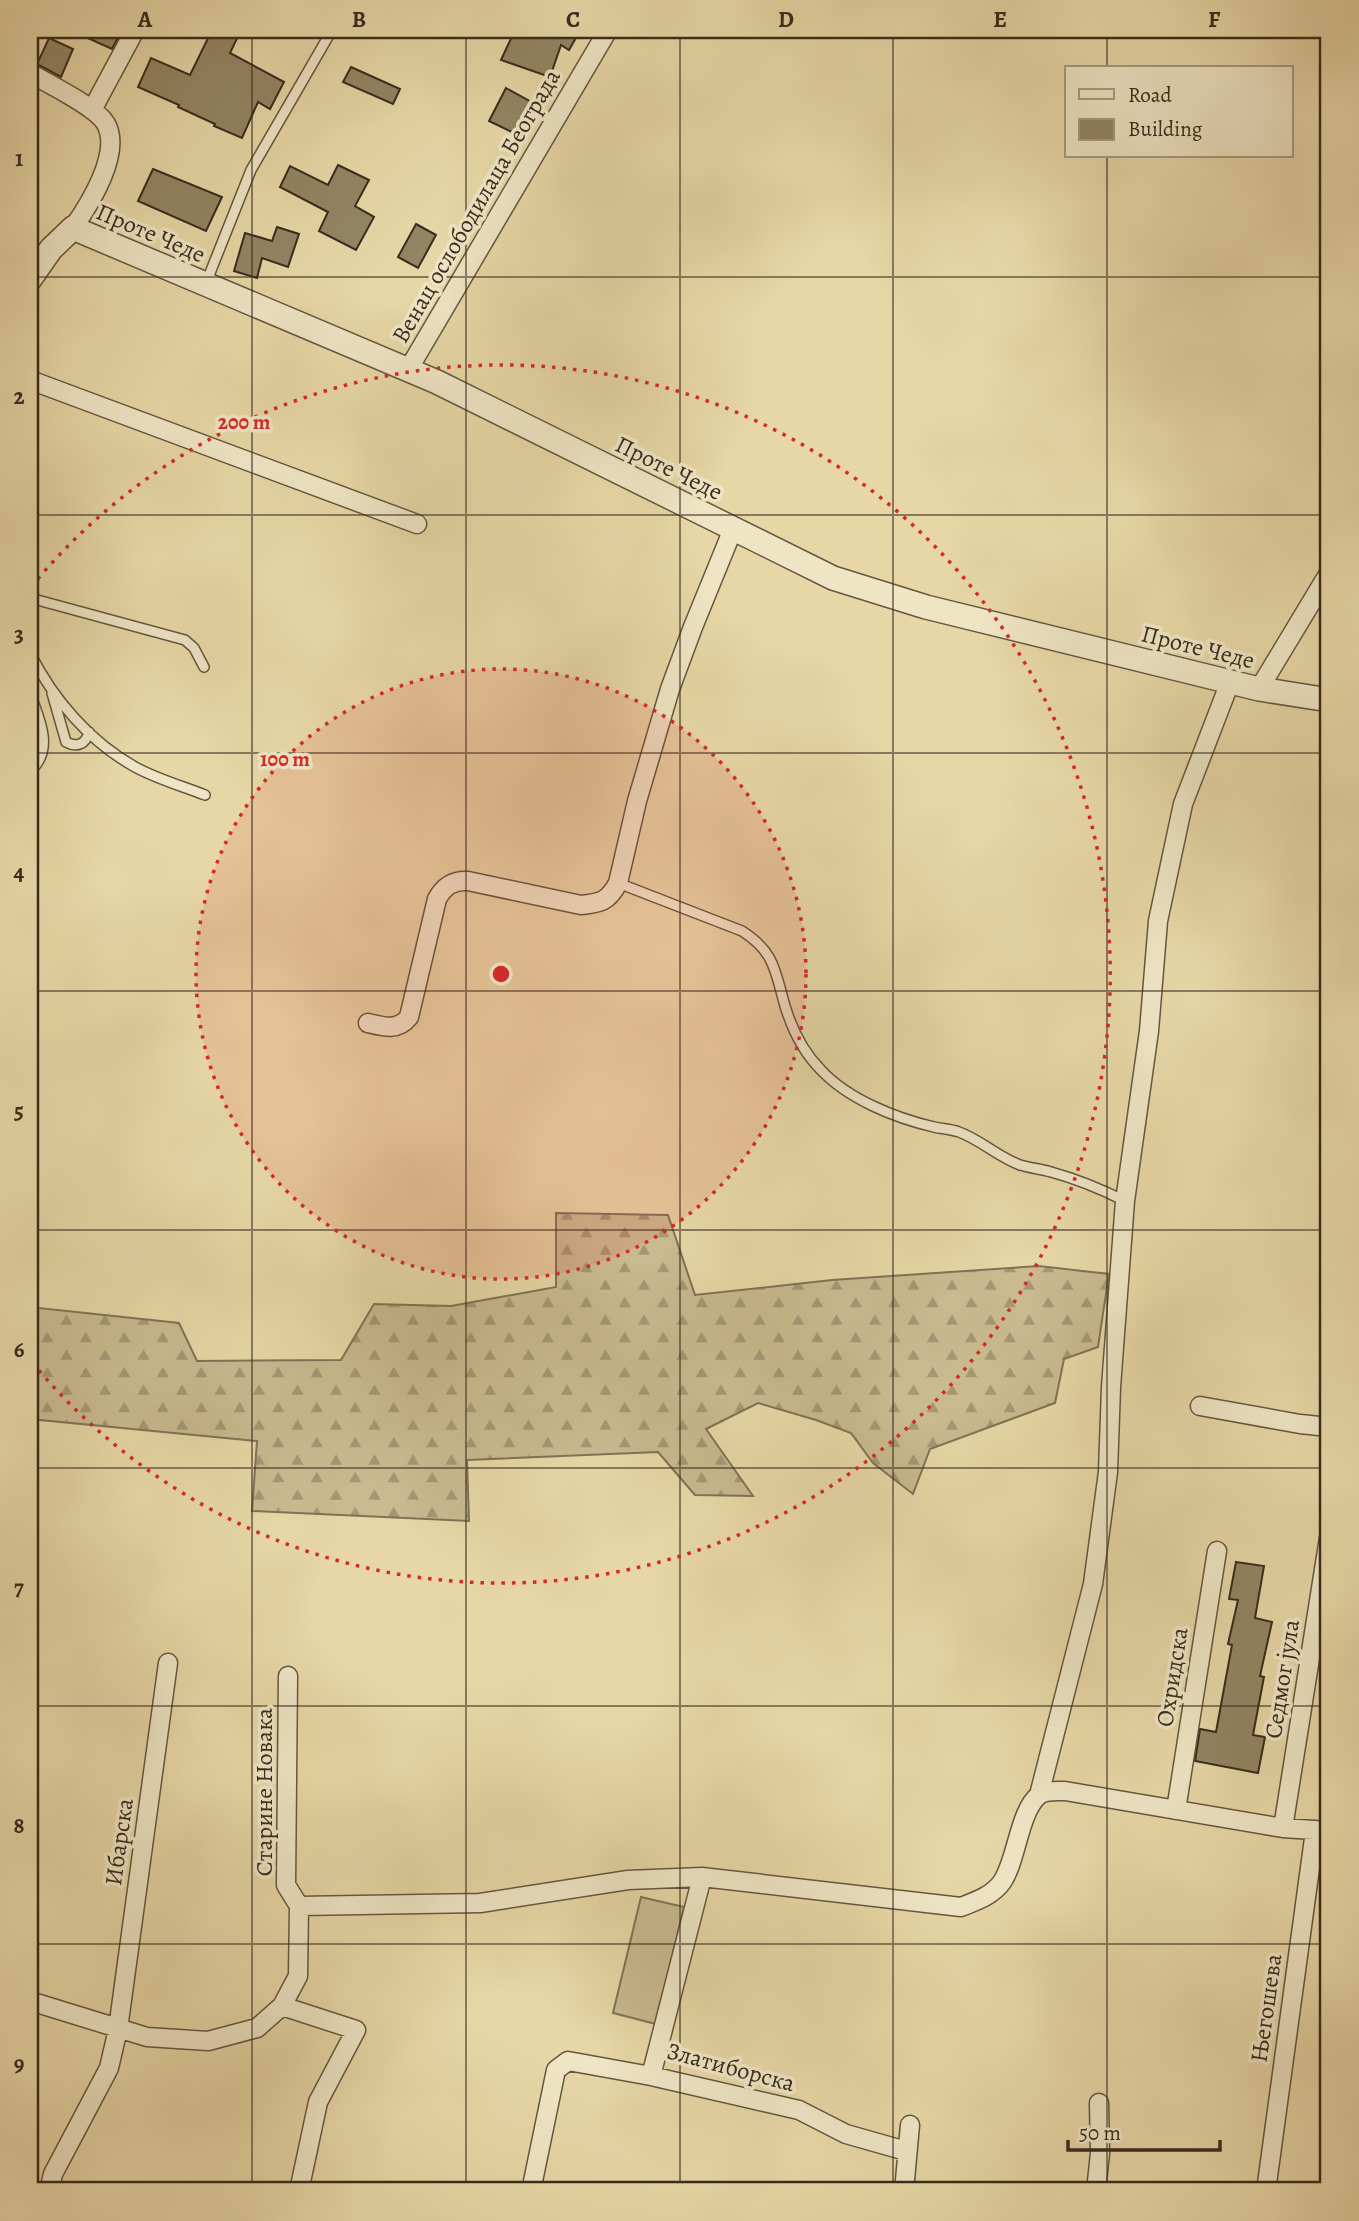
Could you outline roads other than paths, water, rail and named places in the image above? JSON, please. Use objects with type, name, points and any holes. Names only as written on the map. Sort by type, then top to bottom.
[{"type":"street","points":[[92,110],[135,30]]},
{"type":"street","name":"Венац ослободилаца Београда","points":[[408,370],[608,30]]},
{"type":"street","points":[[30,73],[92,110],[106,124],[111,148],[92,201],[73,228]]},
{"type":"street","name":"Проте Чеде","points":[[30,279],[51,249],[73,228],[449,388],[833,578],[913,603],[1230,682],[1329,700]]},
{"type":"street","points":[[30,380],[417,524]]},
{"type":"street","points":[[368,1023],[396,1027],[409,1017],[437,899],[453,882],[468,881],[580,905],[597,903],[611,896],[618,883],[637,800],[670,689],[733,529]]},
{"type":"street","points":[[1259,689],[1329,573]]},
{"type":"street","points":[[30,2001],[147,2037],[208,2041],[257,2028],[282,2006],[298,1976],[299,1906],[480,1903],[628,1880],[702,1877],[961,1907],[989,1896],[1003,1881],[1028,1812],[1039,1795],[1093,1584],[1108,1472],[1111,1387],[1125,1201],[1149,1031],[1158,922],[1183,804],[1230,682]]},
{"type":"street","points":[[30,706],[39,739],[35,760],[30,765]]},
{"type":"street","points":[[1200,1406],[1329,1427]]},
{"type":"street","name":"Седмог јула","points":[[1283,1828],[1329,1538]]},
{"type":"street","name":"Охридска","points":[[1176,1810],[1217,1551]]},
{"type":"street","name":"Ибарска","points":[[49,2191],[52,2174],[109,2068],[118,2029],[168,1663]]},
{"type":"street","name":"Старине Новака","points":[[288,1676],[286,1885],[299,1906]]},
{"type":"street","points":[[1039,1795],[1051,1791],[1065,1791],[1283,1828],[1322,1831]]},
{"type":"street","name":"Његошева","points":[[1266,2191],[1322,1831]]},
{"type":"street","name":"Златиборска","points":[[702,1877],[651,2076],[799,2110],[846,2134],[906,2151]]},
{"type":"street","points":[[282,2006],[356,2030],[318,2102],[299,2191]]},
{"type":"street","points":[[531,2191],[556,2070],[568,2061],[651,2076]]},
{"type":"street","points":[[1096,2191],[1100,2153],[1099,2103]]},
{"type":"street","points":[[904,2191],[910,2125]]},
{"type":"lane","points":[[205,284],[251,170],[332,30]]},
{"type":"lane","points":[[30,598],[184,640],[194,649],[204,667]]},
{"type":"lane","points":[[30,653],[51,688],[107,749],[137,768],[205,795]]},
{"type":"lane","points":[[51,688],[66,742],[78,745],[88,738],[89,732]]},
{"type":"lane","points":[[618,883],[742,930],[754,939],[772,960],[778,972],[785,1006],[799,1041],[820,1070],[848,1091],[900,1116],[971,1137],[1022,1165],[1080,1181],[1125,1201]]}]
